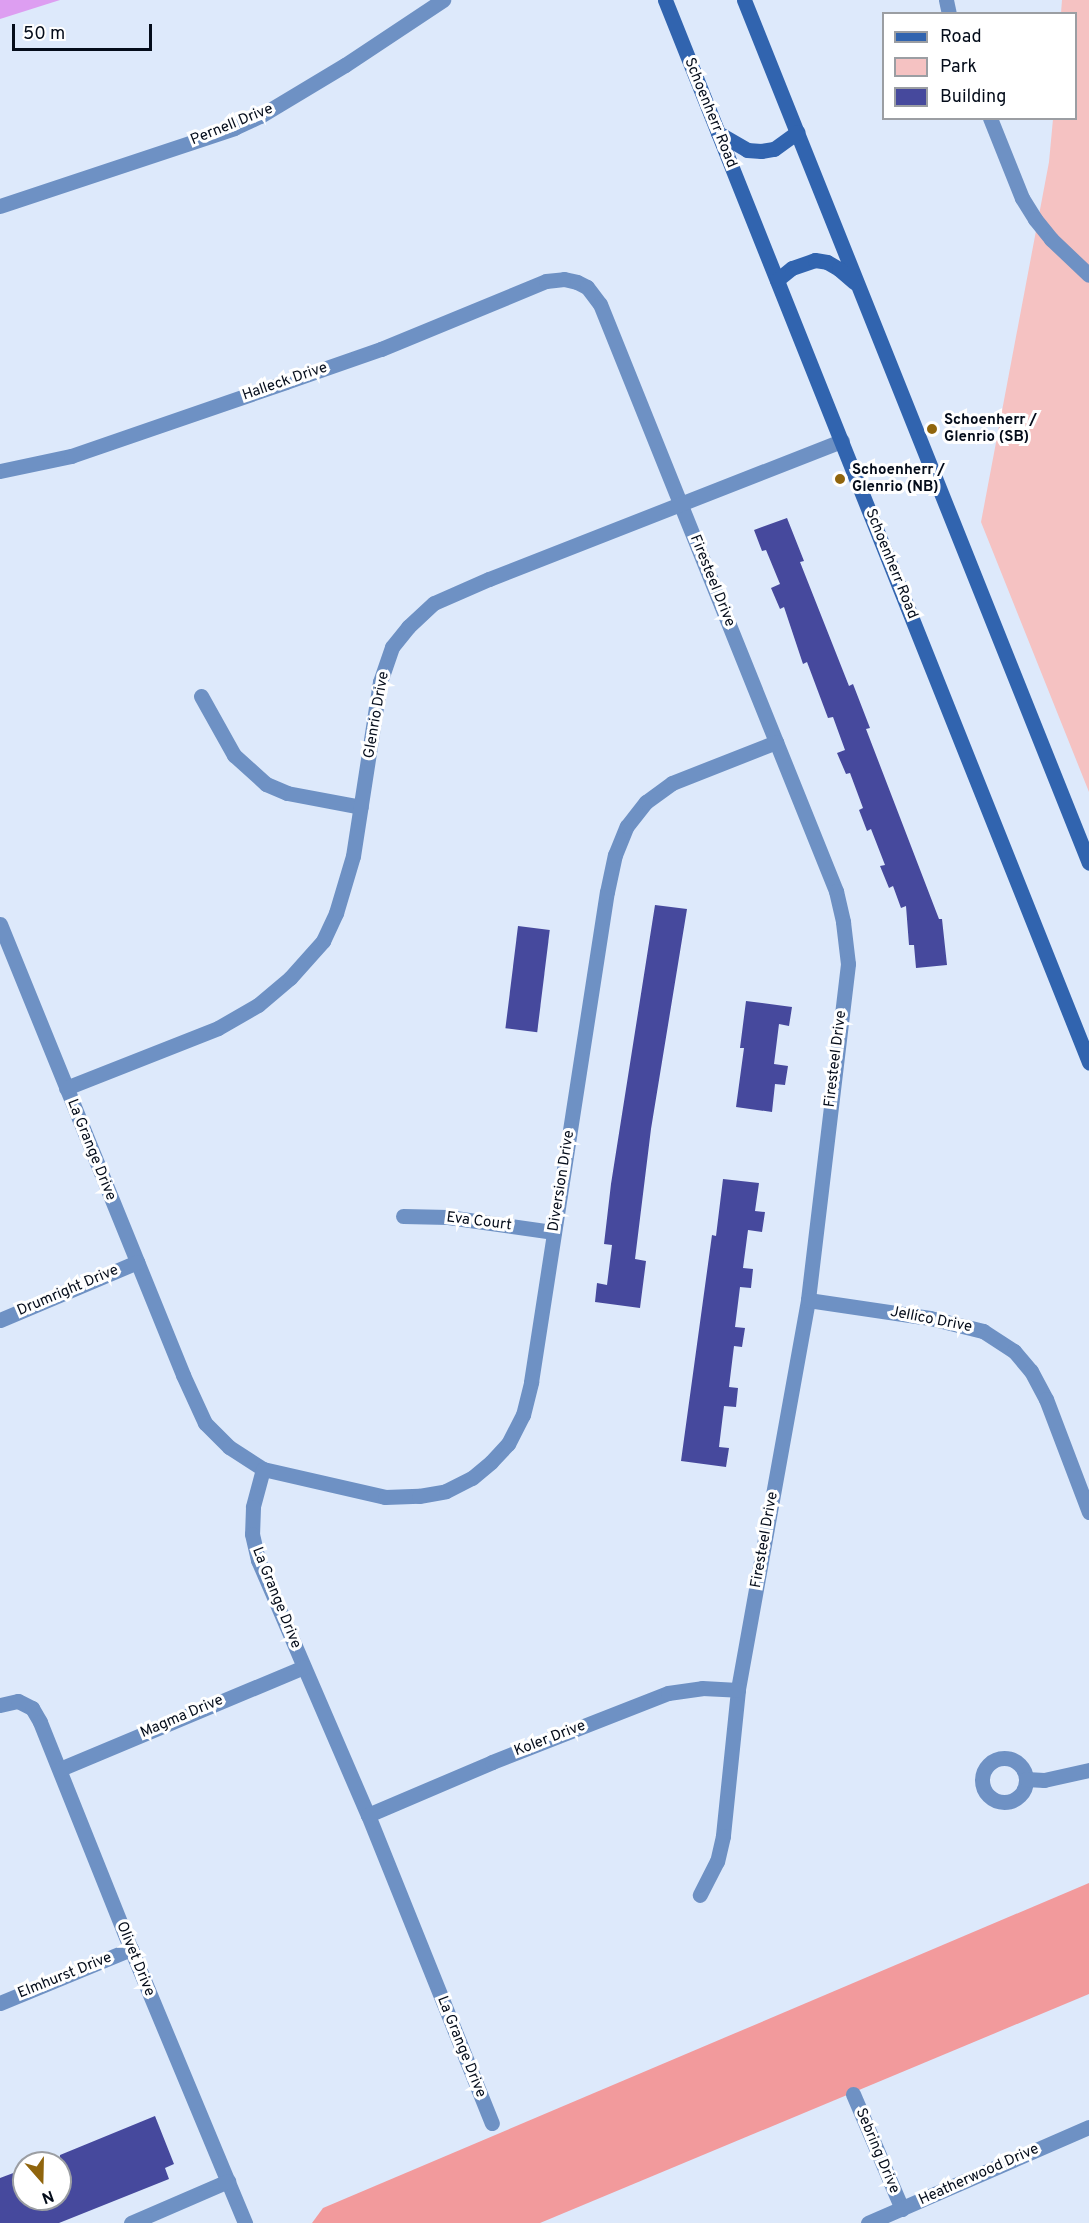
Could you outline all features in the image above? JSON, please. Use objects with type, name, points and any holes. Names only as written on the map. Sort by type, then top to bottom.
[{"type":"main road","name":"Schoenherr Road","points":[[665,0],[1089,1062]]},
{"type":"main road","points":[[744,0],[1089,863]]},
{"type":"main road","points":[[718,133],[747,150],[761,151],[785,143],[796,132]]},
{"type":"main road","points":[[777,280],[798,265],[815,260],[827,262],[839,269],[857,285]]},
{"type":"street","name":"Pernell Drive","points":[[0,206],[234,128],[260,116],[345,65],[443,0]]},
{"type":"street","points":[[991,120],[1022,198],[1035,219],[1051,240],[1089,274]]},
{"type":"street","name":"Halleck Drive","points":[[0,471],[70,456],[145,431],[381,349],[528,288],[564,279]]},
{"type":"street","name":"Firesteel Drive","points":[[564,279],[587,287],[600,304],[836,891],[843,922],[848,963],[808,1300],[738,1690],[723,1836],[717,1861],[700,1895]]},
{"type":"street","name":"Glenrio Drive","points":[[66,1088],[218,1028],[258,1005],[290,978],[323,941],[336,913],[353,856],[380,682],[392,647],[408,627],[434,603],[842,441]]},
{"type":"street","points":[[201,696],[234,755],[266,784],[304,797],[361,807]]},
{"type":"street","name":"Diversion Drive","points":[[263,1469],[385,1497],[419,1496],[446,1491],[472,1478],[508,1444],[523,1415],[607,892],[615,855],[627,826],[646,802],[672,783],[776,742]]},
{"type":"street","name":"La Grange Drive","points":[[0,924],[183,1376],[206,1423],[229,1447],[263,1469],[253,1507],[252,1534],[258,1560],[368,1815],[492,2123]]},
{"type":"street","name":"Eva Court","points":[[403,1216],[448,1217],[554,1232]]},
{"type":"street","name":"Drumright Drive","points":[[0,1320],[137,1262]]},
{"type":"street","name":"Jellico Drive","points":[[808,1300],[930,1318],[983,1331],[1014,1351],[1030,1371],[1046,1400],[1089,1512]]},
{"type":"street","name":"Magma Drive","points":[[60,1769],[304,1667]]},
{"type":"street","name":"Koler Drive","points":[[368,1815],[492,1762],[669,1693],[702,1688],[738,1690]]},
{"type":"street","name":"Olivet Drive","points":[[0,1705],[18,1701],[32,1708],[40,1722],[130,1949],[245,2223]]},
{"type":"street","points":[[1026,1779],[1044,1780],[1089,1770]]},
{"type":"street","name":"Elmhurst Drive","points":[[0,2003],[130,1949]]},
{"type":"street","name":"Sebring Drive","points":[[853,2094],[902,2209]]},
{"type":"street","name":"Heatherwood Drive","points":[[868,2223],[1089,2127]]},
{"type":"street","points":[[131,2223],[228,2181]]},
{"type":"green space","points":[[1062,0],[1089,0],[1089,792],[981,522],[1049,162],[1053,120],[1077,120],[1077,12],[1061,12]]},
{"type":"shaded area","points":[[0,0],[60,0],[0,19]]},
{"type":"shaded area","points":[[1089,1883],[1089,1994],[540,2223],[312,2223],[323,2208]]},
{"type":"building","points":[[787,518],[804,561],[800,562],[849,686],[853,684],[870,728],[866,729],[939,919],[942,919],[947,965],[916,968],[914,945],[909,945],[906,906],[901,908],[893,886],[889,888],[880,866],[885,865],[871,829],[867,831],[859,810],[863,808],[850,773],[846,774],[837,753],[845,750],[833,717],[828,718],[807,662],[803,664],[784,607],[780,609],[771,588],[780,584],[766,550],[762,551],[754,530]]},
{"type":"building","points":[[655,905],[687,909],[651,1129],[635,1259],[646,1261],[640,1308],[595,1302],[597,1283],[607,1285],[612,1245],[604,1244],[611,1184]]},
{"type":"building","points":[[518,926],[550,930],[537,1032],[505,1028]]},
{"type":"building","points":[[746,1001],[792,1007],[789,1026],[779,1024],[774,1064],[788,1066],[785,1085],[775,1084],[772,1112],[736,1107],[744,1048],[740,1048]]},
{"type":"building","points":[[723,1179],[759,1183],[755,1211],[765,1212],[762,1232],[748,1230],[743,1268],[753,1269],[751,1288],[740,1287],[735,1327],[745,1328],[742,1347],[734,1346],[729,1387],[738,1388],[736,1407],[724,1406],[719,1447],[729,1448],[726,1467],[681,1461],[712,1235],[716,1236]]},
{"type":"building","points":[[155,2116],[174,2164],[165,2168],[169,2179],[59,2223],[0,2223],[0,2178],[12,2174],[12,2211],[72,2211],[72,2151],[70,2151]]},
{"type":"place","name":"Schoenherr / Glenrio (SB)","points":[[932,429]]},
{"type":"place","name":"Schoenherr / Glenrio (NB)","points":[[840,479]]}]
